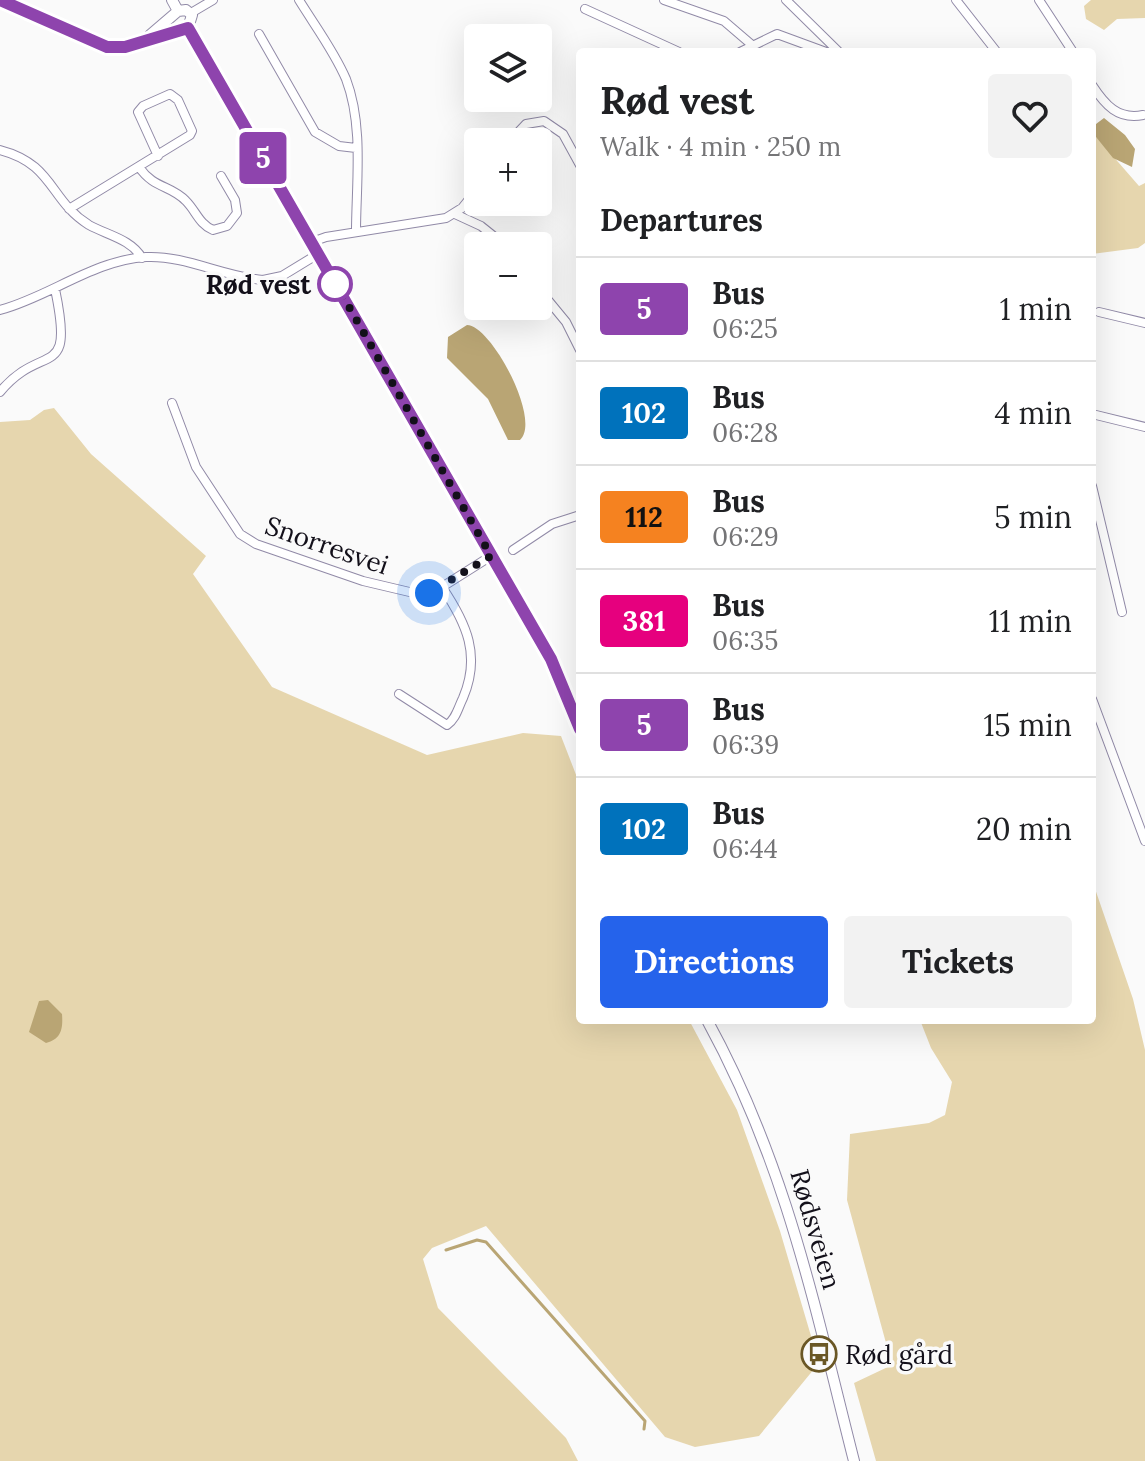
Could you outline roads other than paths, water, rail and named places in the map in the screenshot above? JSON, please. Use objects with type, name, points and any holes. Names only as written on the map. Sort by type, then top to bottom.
[{"type":"street","points":[[0,0],[107,47],[125,47],[180,21],[193,20],[191,13],[213,0]]},
{"type":"street","points":[[172,0],[180,21],[312,242],[551,659],[576,719]]},
{"type":"street","points":[[299,0],[347,82],[356,148],[356,232]]},
{"type":"street","points":[[664,0],[724,21],[752,45]]},
{"type":"street","points":[[786,0],[834,48]]},
{"type":"street","points":[[956,0],[994,48]]},
{"type":"street","points":[[1039,0],[1070,48]]},
{"type":"street","points":[[585,9],[670,48]]},
{"type":"street","points":[[259,34],[315,132],[339,146],[356,148]]},
{"type":"street","points":[[747,48],[783,34],[816,48]]},
{"type":"street","points":[[1096,91],[1103,102],[1117,113],[1130,118],[1143,115]]},
{"type":"street","points":[[69,209],[158,156],[192,131],[178,100],[170,94],[143,106],[138,112],[158,156]]},
{"type":"street","points":[[522,128],[526,124],[544,121],[559,130],[576,151]]},
{"type":"street","points":[[0,150],[33,162],[69,209],[87,224],[135,247],[142,258]]},
{"type":"street","points":[[139,167],[155,186],[184,199],[202,224],[213,230],[227,226],[237,213],[235,200],[221,176]]},
{"type":"street","points":[[312,242],[356,232],[430,222],[455,214],[464,204]]},
{"type":"street","points":[[455,214],[488,232]]},
{"type":"street","points":[[0,310],[75,278],[142,258],[263,280],[282,276],[318,254]]},
{"type":"street","points":[[0,392],[60,348],[64,331],[55,289]]},
{"type":"street","points":[[552,305],[566,322],[576,342]]},
{"type":"street","points":[[1099,312],[1145,323]]},
{"type":"street","name":"Snorresvei","points":[[172,403],[196,467],[226,515],[248,539],[274,553],[399,591],[424,594],[442,587],[491,556]]},
{"type":"street","points":[[1096,415],[1145,427]]},
{"type":"street","points":[[1096,503],[1122,612]]},
{"type":"street","points":[[513,550],[552,524],[576,516]]},
{"type":"street","points":[[399,694],[447,725],[454,718],[468,686],[473,669],[472,654],[460,615],[442,587]]},
{"type":"street","points":[[1096,711],[1141,812],[1145,841]]},
{"type":"street","name":"Rødsveien","points":[[709,1024],[745,1094],[771,1156],[804,1263],[854,1461]]},
{"type":"waterway","points":[[446,1250],[477,1240],[486,1242],[645,1421],[644,1429]]},
{"type":"place","name":"Rød vest","points":[[335,284]]},
{"type":"place","name":"Rød gård","points":[[819,1354]]}]
